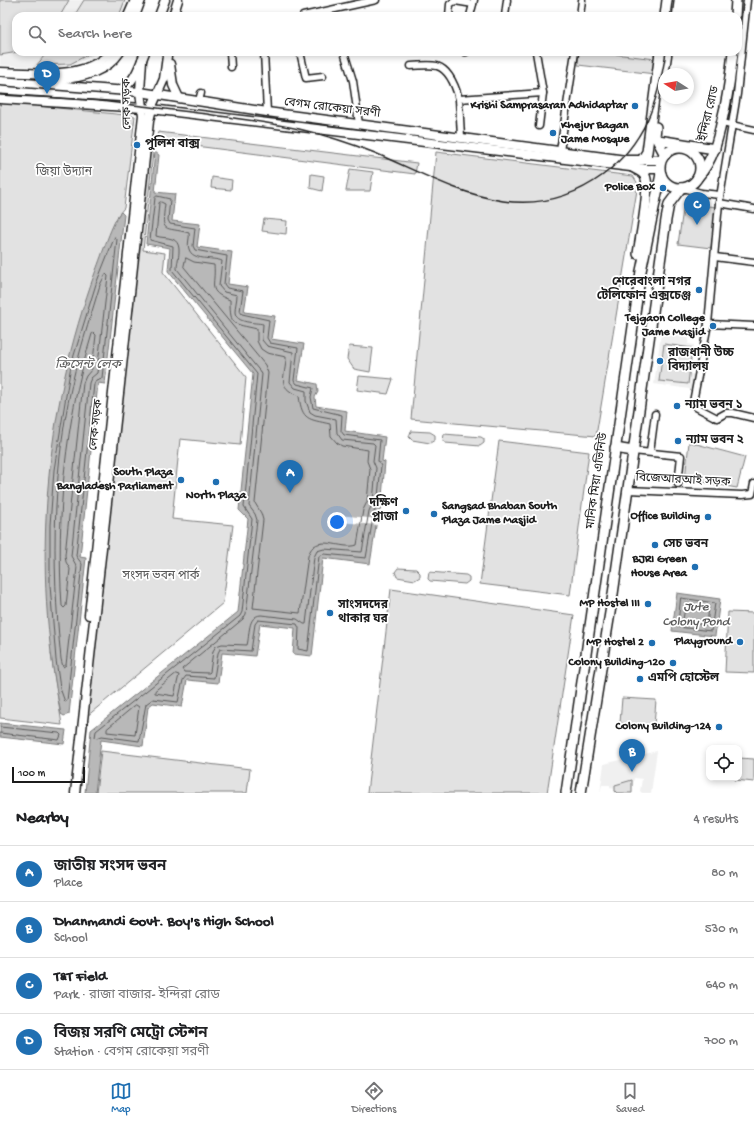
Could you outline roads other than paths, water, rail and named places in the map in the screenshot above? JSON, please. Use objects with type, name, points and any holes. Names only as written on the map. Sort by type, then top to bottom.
[{"type":"highway","points":[[666,12],[668,0]]},
{"type":"highway","points":[[672,12],[674,0]]},
{"type":"highway","points":[[735,12],[736,0]]},
{"type":"highway","points":[[642,160],[646,155],[649,145],[660,56]]},
{"type":"highway","points":[[666,56],[655,136],[658,140],[662,165],[668,184],[682,188]]},
{"type":"highway","name":"ইন্দিরা রোড","points":[[698,177],[708,164],[715,149],[729,93],[733,56]]},
{"type":"highway","points":[[658,140],[715,149]]},
{"type":"highway","points":[[581,793],[628,490],[667,211],[674,196],[682,188],[692,184],[698,177],[700,170],[699,162],[692,152],[684,148],[676,148],[662,165]]},
{"type":"highway","name":"মানিক মিয়া এভিনিউ","points":[[566,793],[594,609],[614,448],[641,271],[662,165]]},
{"type":"highway","points":[[632,167],[642,173],[647,182],[638,258],[641,271]]},
{"type":"highway","points":[[614,448],[633,451]]},
{"type":"highway","points":[[594,609],[610,611]]},
{"type":"main road","points":[[130,12],[135,0]]},
{"type":"main road","points":[[136,12],[141,0]]},
{"type":"main road","points":[[160,12],[165,0]]},
{"type":"main road","points":[[174,12],[178,0]]},
{"type":"main road","points":[[0,77],[63,79],[86,75],[103,64],[108,56]]},
{"type":"main road","points":[[0,72],[70,72],[113,62],[117,56]]},
{"type":"main road","points":[[120,90],[129,84],[143,56]]},
{"type":"main road","name":"লেক সড়ক","points":[[70,793],[143,108],[140,92],[143,56]]},
{"type":"main road","points":[[75,793],[152,109],[164,78],[167,56]]},
{"type":"main road","points":[[167,56],[172,85],[179,98]]},
{"type":"main road","name":"বেগম রোকেয়া সরণী","points":[[0,81],[120,90],[179,98],[200,97],[267,112],[626,160],[642,160],[662,165]]},
{"type":"main road","name":"বেগম রোকেয়া সরণী","points":[[0,99],[143,108],[632,167],[662,165]]},
{"type":"street","points":[[320,12],[376,0]]},
{"type":"street","points":[[506,12],[507,0]]},
{"type":"street","points":[[580,12],[582,0]]},
{"type":"street","name":"ইন্দিরা রোড","points":[[742,42],[747,0]]},
{"type":"street","points":[[449,12],[450,4],[455,1],[473,2],[471,12]]},
{"type":"street","points":[[230,56],[231,67]]},
{"type":"street","points":[[264,56],[267,112]]},
{"type":"street","points":[[301,56],[306,78],[323,76]]},
{"type":"street","points":[[345,56],[353,81],[359,124]]},
{"type":"street","points":[[537,56],[543,93],[539,126]]},
{"type":"street","points":[[560,151],[574,56]]},
{"type":"street","name":"ইন্দিরা রোড","points":[[740,56],[732,126],[719,202],[708,324],[693,402],[694,405],[717,418],[726,413],[733,413],[754,418]]},
{"type":"street","points":[[411,66],[436,66],[441,68],[455,84],[459,99],[461,137]]},
{"type":"street","points":[[459,99],[543,93]]},
{"type":"street","points":[[722,123],[754,130]]},
{"type":"street","points":[[682,188],[701,193],[720,195]]},
{"type":"street","points":[[719,202],[754,209]]},
{"type":"street","points":[[715,257],[754,262]]},
{"type":"street","points":[[708,324],[754,326]]},
{"type":"street","points":[[650,452],[655,414]]},
{"type":"street","points":[[633,451],[681,456],[678,484]]},
{"type":"street","name":"বিজেআরআই সড়ক","points":[[628,490],[742,495],[752,494],[754,484]]},
{"type":"water","points":[[155,152],[159,155],[155,192],[175,194],[172,221],[200,224],[197,247],[232,252],[228,284],[248,287],[244,312],[275,316],[271,339],[304,344],[298,380],[317,384],[318,392],[315,397],[316,406],[347,411],[345,431],[385,437],[382,461],[385,462],[381,509],[378,513],[370,564],[323,558],[312,656],[293,654],[295,628],[260,624],[255,656],[222,653],[218,683],[187,680],[182,707],[153,703],[148,707],[143,746],[101,740],[95,793],[85,793],[91,730],[238,612],[248,519],[239,510],[253,374],[168,271],[170,248],[146,244]]},
{"type":"water","name":"ক্রিসেন্ট লেক","points":[[121,212],[124,215],[105,384],[98,383],[80,557],[86,558],[69,714],[64,716],[61,714],[52,658],[46,602],[45,546],[48,490],[54,434],[64,378],[78,324],[107,239],[114,222]]},
{"type":"water","name":"Jute Colony Pond","points":[[677,593],[720,599],[715,636],[672,631]]},
{"type":"water","points":[[0,723],[66,730],[64,744],[0,737]]},
{"type":"railway","points":[[672,12],[674,0]]},
{"type":"railway","points":[[0,95],[100,101],[264,122],[318,134],[356,146],[432,179],[460,190],[488,198],[516,202],[545,201],[574,192],[603,175],[617,163],[629,149],[639,135],[654,104],[665,56]]},
{"type":"place","name":"বিজয় সরণি মেট্রো স্টেশন","points":[[47,94]]},
{"type":"place","name":"Krishi Samprasaran Adhidaptar","points":[[635,106]]},
{"type":"place","name":"Khejur Bagan Jame Mosque","points":[[553,133]]},
{"type":"place","name":"পুলিশ বাক্স","points":[[137,145]]},
{"type":"place","name":"Police Box","points":[[663,188]]},
{"type":"place","name":"T&T Field","points":[[697,225]]},
{"type":"place","name":"শেরেবাংলা নগর টেলিফোন এক্সচেঞ্জ","points":[[699,290]]},
{"type":"place","name":"Tejgaon College Jame Masjid","points":[[713,326]]},
{"type":"place","name":"রাজধানী উচ্চ বিদ্যালয়","points":[[660,361]]},
{"type":"place","name":"ন্যাম ভবন ১","points":[[677,406]]},
{"type":"place","name":"ন্যাম ভবন ২","points":[[678,441]]},
{"type":"place","name":"South Plaza Bangladesh Parliament","points":[[181,480]]},
{"type":"place","name":"North Plaza","points":[[216,482]]},
{"type":"place","name":"জাতীয় সংসদ ভবন","points":[[290,493]]},
{"type":"place","name":"দক্ষিণ প্লাজা","points":[[406,511]]},
{"type":"place","name":"Sangsad Bhaban South Plaza Jame Masjid","points":[[434,514]]},
{"type":"place","name":"Office Building","points":[[708,517]]},
{"type":"place","name":"সেচ ভবন","points":[[655,545]]},
{"type":"place","name":"BJRI Green House Area","points":[[695,567]]},
{"type":"place","name":"MP Hostel III","points":[[648,604]]},
{"type":"place","name":"সাংসদদের থাকার ঘর","points":[[330,613]]},
{"type":"place","name":"Playground","points":[[740,642]]},
{"type":"place","name":"MP Hostel 2","points":[[652,643]]},
{"type":"place","name":"Colony Building-120","points":[[673,663]]},
{"type":"place","name":"এমপি হোস্টেল","points":[[640,679]]},
{"type":"place","name":"Colony Building-124","points":[[719,727]]},
{"type":"place","name":"Dhanmandi Govt. Boy's High School","points":[[632,772]]},
{"type":"park label","name":"জিয়া উদ্যান","points":[[64,173]]},
{"type":"park label","name":"সংসদ ভবন পার্ক","points":[[161,577]]}]
